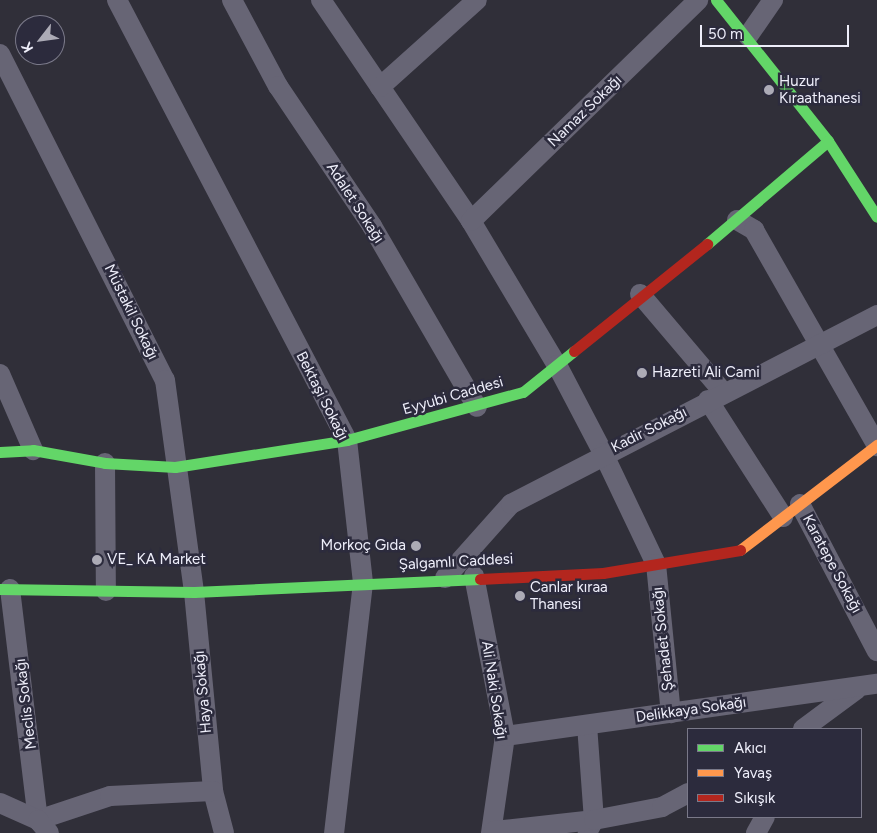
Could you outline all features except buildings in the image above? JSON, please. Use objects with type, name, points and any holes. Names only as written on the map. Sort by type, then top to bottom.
[{"type":"street","name":"Bektaşi Sokağı","points":[[116,0],[346,440],[362,583],[334,833]]},
{"type":"street","name":"Adalet Sokağı","points":[[232,0],[278,86],[372,226],[477,406]]},
{"type":"street","name":"Şehadet Sokağı","points":[[321,0],[471,222],[558,365],[603,453],[656,564],[671,713]]},
{"type":"street","points":[[380,87],[477,0]]},
{"type":"street","name":"Namaz Sokağı","points":[[471,222],[698,0]]},
{"type":"street","points":[[716,0],[748,36],[828,141],[877,217]]},
{"type":"street","points":[[748,36],[773,0]]},
{"type":"street","name":"Müstakil Sokağı","points":[[0,54],[164,380],[194,592]]},
{"type":"street","name":"Eyyubi Caddesi","points":[[0,452],[33,450],[105,463],[175,467],[346,440],[523,392],[558,365],[640,294],[737,220],[828,141]]},
{"type":"street","points":[[737,220],[754,230],[877,445]]},
{"type":"street","points":[[640,294],[716,396],[783,517]]},
{"type":"street","name":"Kadir Sokağı","points":[[445,578],[511,504],[603,453],[877,315]]},
{"type":"street","points":[[0,374],[33,450]]},
{"type":"street","name":"Şalgamlı Caddesi","points":[[5,589],[194,592],[474,576],[603,573],[742,549],[877,445]]},
{"type":"street","points":[[105,463],[106,591]]},
{"type":"street","name":"Karatepe Sokağı","points":[[800,504],[877,651]]},
{"type":"street","name":"Ali Naki Sokağı","points":[[474,576],[505,736],[493,832]]},
{"type":"street","name":"Meclis Sokağı","points":[[5,589],[43,826]]},
{"type":"street","name":"Haya Sokağı","points":[[194,592],[212,791],[224,833]]},
{"type":"street","points":[[805,728],[868,686]]},
{"type":"street","name":"Delikkaya Sokağı","points":[[505,736],[868,686]]},
{"type":"street","points":[[587,725],[591,827]]},
{"type":"street","points":[[0,803],[43,826],[110,796],[212,791]]},
{"type":"street","points":[[493,832],[591,827],[662,807],[687,794]]},
{"type":"street","points":[[756,833],[764,818]]},
{"type":"traffic: fast","points":[[716,0],[828,141],[877,217]]},
{"type":"traffic: fast","points":[[707,244],[828,141]]},
{"type":"traffic: fast","points":[[0,452],[33,450],[105,463],[175,467],[347,440],[523,392],[574,351]]},
{"type":"traffic: fast","points":[[0,589],[194,592],[480,579]]},
{"type":"traffic: slow","points":[[740,550],[877,445]]},
{"type":"traffic: jam","points":[[574,351],[707,244]]},
{"type":"traffic: jam","points":[[480,579],[603,573],[740,550]]},
{"type":"place","name":"Huzur Kıraathanesi","points":[[769,90]]},
{"type":"place","name":"Hazreti Ali Cami","points":[[642,373]]},
{"type":"place","name":"Morkoç Gıda","points":[[416,546]]},
{"type":"place","name":"VE_ KA Market","points":[[97,560]]},
{"type":"place","name":"Canlar kıraa Thanesi","points":[[520,596]]}]
